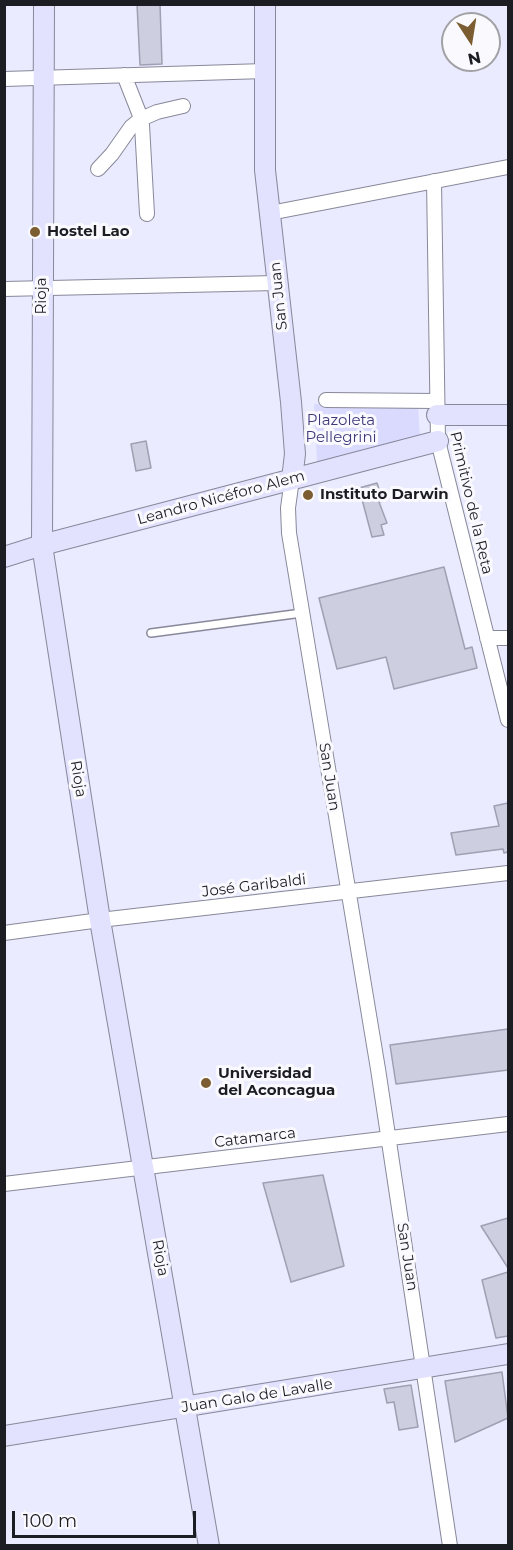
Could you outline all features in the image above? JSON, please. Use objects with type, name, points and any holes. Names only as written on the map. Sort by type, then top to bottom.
[{"type":"street","name":"Rioja","points":[[44,4],[42,545],[99,920],[209,1545]]},
{"type":"street","name":"San Juan","points":[[265,4],[265,170],[294,444],[294,466],[287,521],[389,1138],[450,1545]]},
{"type":"street","points":[[4,79],[265,71]]},
{"type":"street","points":[[124,75],[141,119],[147,214]]},
{"type":"street","points":[[98,169],[131,127],[141,119],[157,112],[183,106]]},
{"type":"street","points":[[270,213],[508,167]]},
{"type":"street","name":"Primitivo de la Reta","points":[[434,181],[438,441],[508,720]]},
{"type":"street","points":[[4,289],[277,283]]},
{"type":"street","points":[[326,400],[508,415]]},
{"type":"street","name":"Leandro Nicéforo Alem","points":[[4,557],[438,441]]},
{"type":"street","points":[[487,638],[508,638]]},
{"type":"street","name":"José Garibaldi","points":[[4,933],[508,873]]},
{"type":"street","name":"Catamarca","points":[[4,1184],[508,1124]]},
{"type":"street","name":"Juan Galo de Lavalle","points":[[4,1436],[508,1354]]},
{"type":"lane","points":[[151,633],[302,613]]},
{"type":"green space","name":"Plazoleta Pellegrini","points":[[314,404],[418,405],[420,437],[317,463]]},
{"type":"building","points":[[137,4],[160,4],[162,64],[140,65]]},
{"type":"building","points":[[146,441],[151,468],[136,471],[131,444]]},
{"type":"building","points":[[377,483],[383,501],[379,502],[387,523],[381,525],[384,535],[372,537],[359,488]]},
{"type":"building","points":[[444,567],[465,649],[472,647],[477,668],[394,689],[386,657],[337,669],[319,598]]},
{"type":"building","points":[[508,803],[508,852],[504,853],[503,849],[456,855],[451,833],[499,826],[494,806]]},
{"type":"building","points":[[508,1029],[508,1070],[396,1084],[390,1045]]},
{"type":"building","points":[[323,1175],[344,1266],[291,1282],[263,1183]]},
{"type":"building","points":[[508,1218],[508,1268],[481,1226]]},
{"type":"building","points":[[508,1272],[508,1336],[496,1338],[482,1280]]},
{"type":"building","points":[[502,1372],[508,1418],[455,1442],[445,1381]]},
{"type":"building","points":[[411,1385],[418,1427],[399,1430],[394,1402],[387,1403],[384,1389]]},
{"type":"place","name":"Hostel Lao","points":[[35,232]]},
{"type":"place","name":"Instituto Darwin","points":[[308,495]]},
{"type":"place","name":"Universidad del Aconcagua","points":[[206,1083]]}]
